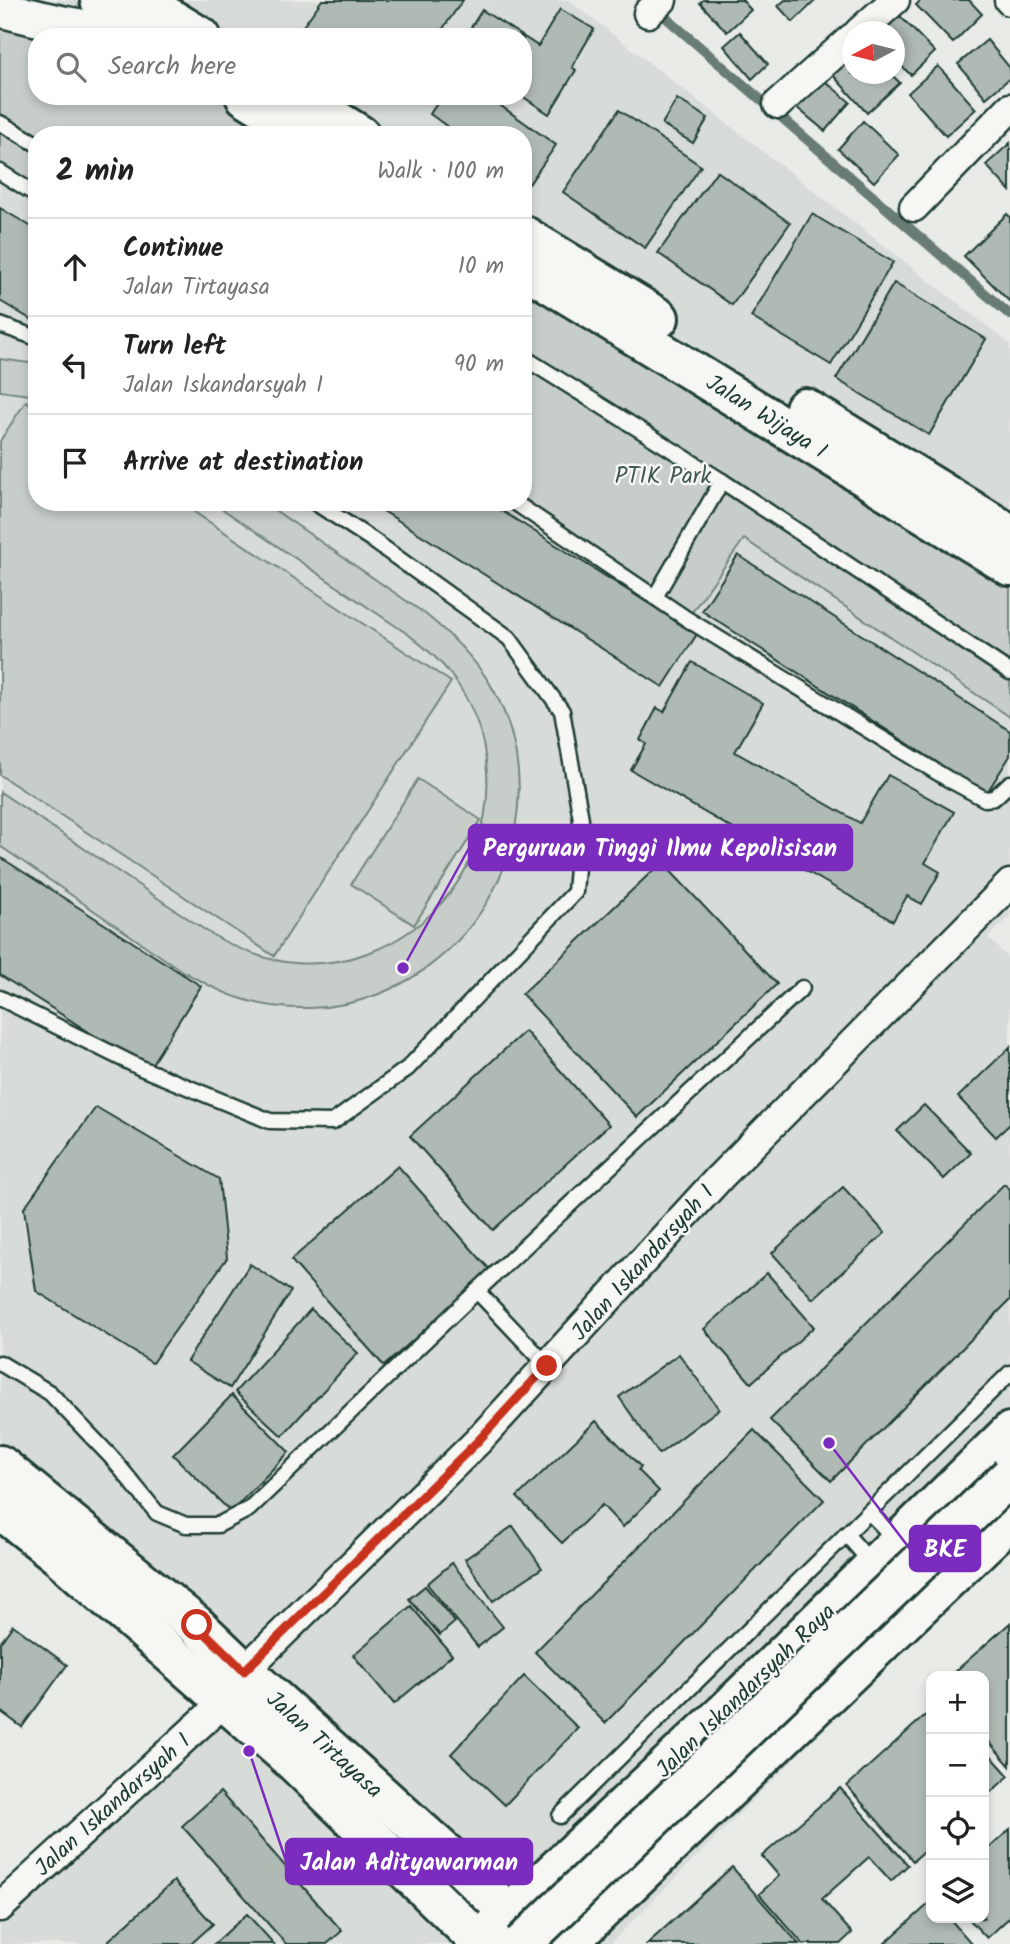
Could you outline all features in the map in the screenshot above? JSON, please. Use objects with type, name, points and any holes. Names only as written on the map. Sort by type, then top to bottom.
[{"type":"main road","points":[[100,0],[175,28]]},
{"type":"main road","points":[[260,105],[293,126]]},
{"type":"main road","points":[[312,105],[346,126]]},
{"type":"main road","name":"Jalan Wijaya I","points":[[532,241],[1010,534]]},
{"type":"main road","name":"Jalan Wijaya I","points":[[532,273],[1010,566]]},
{"type":"main road","name":"Jalan Iskandarsyah Raya","points":[[481,1943],[516,1929],[723,1713],[1010,1432]]},
{"type":"main road","name":"Jalan Tirtayasa","points":[[0,1465],[197,1625],[234,1687],[295,1763],[481,1943]]},
{"type":"main road","points":[[516,1929],[1010,1476]]},
{"type":"main road","name":"Jalan Tirtayasa","points":[[0,1509],[400,1812],[516,1929],[550,1944]]},
{"type":"main road","points":[[566,1944],[1010,1520]]},
{"type":"main road","points":[[374,1839],[400,1812]]},
{"type":"street","points":[[871,21],[895,0]]},
{"type":"street","points":[[0,9],[90,28]]},
{"type":"street","points":[[117,28],[146,18]]},
{"type":"street","points":[[778,104],[842,47]]},
{"type":"street","points":[[914,207],[1010,108]]},
{"type":"street","name":"Jalan Iskandarsyah I","points":[[0,1907],[234,1687],[478,1441],[720,1177],[1010,884]]},
{"type":"lane","points":[[0,123],[28,139]]},
{"type":"lane","points":[[0,172],[28,189]]},
{"type":"lane","points":[[0,325],[28,335]]},
{"type":"lane","points":[[532,363],[722,481],[1010,672]]},
{"type":"lane","points":[[655,597],[722,481]]},
{"type":"lane","points":[[1,1000],[141,1068],[270,1121],[333,1122],[408,1068],[575,892],[581,819],[562,711],[509,638],[328,511]]},
{"type":"lane","points":[[527,511],[655,597],[924,765],[985,799],[994,798],[1010,783]]},
{"type":"lane","points":[[0,1363],[50,1394],[104,1450],[157,1513],[186,1525],[218,1525],[249,1509],[477,1291],[802,988]]},
{"type":"lane","points":[[477,1291],[547,1366]]},
{"type":"lane","points":[[560,1816],[1010,1373]]},
{"type":"lane","points":[[869,1512],[886,1554]]},
{"type":"lane","points":[[846,1535],[886,1554]]},
{"type":"shaded area","points":[[0,0],[569,0],[1010,344],[1010,917],[988,937],[1010,960],[1010,1541],[610,1944],[0,1944],[0,1890],[219,1690],[0,1534]]},
{"type":"green space","points":[[0,15],[51,28],[28,28],[28,105],[261,105],[295,126],[28,126],[28,189],[0,173]]},
{"type":"green space","name":"PTIK Park","points":[[532,275],[1010,572],[1010,717],[744,539],[687,619],[532,505]]},
{"type":"green space","points":[[0,359],[28,363],[28,395],[0,391]]},
{"type":"green space","points":[[26,401],[28,511],[193,511],[451,682],[274,956],[0,775],[0,441]]},
{"type":"green space","points":[[225,511],[276,511],[424,613],[475,662],[489,682],[509,726],[518,772],[517,818],[506,863],[486,904],[457,941],[422,971],[379,994],[328,1007],[292,1008],[256,1003],[224,993],[182,971],[0,846],[0,792],[211,934],[251,953],[272,960],[295,963],[334,962],[371,952],[405,935],[434,911],[458,882],[475,849],[485,812],[487,773],[484,747],[466,697],[436,658],[409,635]]},
{"type":"green space","points":[[418,779],[481,820],[414,925],[351,884]]},
{"type":"building","points":[[322,0],[463,0],[443,28],[302,28]]},
{"type":"building","points":[[703,0],[742,0],[751,10],[727,32],[700,3]]},
{"type":"building","points":[[785,0],[816,0],[793,22],[778,6]]},
{"type":"building","points":[[921,0],[969,0],[982,14],[953,43],[916,5]]},
{"type":"building","points":[[560,9],[594,29],[572,67],[576,70],[549,114],[532,103],[532,42],[538,46]]},
{"type":"building","points":[[482,10],[510,28],[471,28]]},
{"type":"building","points":[[899,15],[905,21],[893,21]]},
{"type":"building","points":[[905,21],[935,52],[911,75],[905,69]]},
{"type":"building","points":[[740,32],[768,64],[752,79],[724,46]]},
{"type":"building","points":[[987,40],[1010,68],[1010,78],[986,98],[958,64]]},
{"type":"building","points":[[842,63],[842,84],[899,84],[867,113],[831,73]]},
{"type":"building","points":[[938,66],[976,109],[946,136],[908,93]]},
{"type":"building","points":[[819,76],[850,102],[825,131],[795,106]]},
{"type":"building","points":[[677,99],[708,118],[693,143],[662,124]]},
{"type":"building","points":[[436,105],[500,105],[529,126],[447,126],[430,114]]},
{"type":"building","points":[[619,110],[701,166],[645,248],[563,192]]},
{"type":"building","points":[[863,121],[899,155],[874,182],[838,149]]},
{"type":"building","points":[[532,128],[556,145],[532,180]]},
{"type":"building","points":[[1010,143],[1010,191],[986,165]]},
{"type":"building","points":[[717,171],[790,223],[732,305],[658,253]]},
{"type":"building","points":[[0,208],[28,225],[28,318],[0,301]]},
{"type":"building","points":[[812,214],[893,262],[831,365],[751,317]]},
{"type":"building","points":[[1007,214],[1010,217],[1010,302],[964,256]]},
{"type":"building","points":[[894,283],[986,339],[929,435],[836,379]]},
{"type":"building","points":[[383,511],[502,511],[697,634],[663,687]]},
{"type":"building","points":[[738,555],[1010,731],[1010,756],[986,794],[702,611]]},
{"type":"building","points":[[692,662],[763,703],[735,752],[860,823],[888,775],[954,812],[925,863],[940,872],[922,904],[907,896],[893,921],[631,770],[646,744],[640,740],[657,708],[664,712]]},
{"type":"building","points":[[0,857],[201,986],[148,1070],[0,975]]},
{"type":"building","points":[[662,862],[777,984],[637,1117],[522,994]]},
{"type":"building","points":[[525,1031],[609,1125],[493,1230],[410,1136]]},
{"type":"building","points":[[1010,1047],[1010,1124],[996,1137],[958,1097]]},
{"type":"building","points":[[924,1105],[971,1153],[944,1179],[897,1131]]},
{"type":"building","points":[[96,1107],[219,1179],[227,1258],[152,1363],[36,1291],[24,1208]]},
{"type":"building","points":[[398,1166],[491,1271],[384,1366],[291,1260]]},
{"type":"building","points":[[1004,1184],[1010,1189],[1010,1300],[831,1481],[770,1420]]},
{"type":"building","points":[[843,1187],[885,1233],[813,1299],[772,1253]]},
{"type":"building","points":[[250,1264],[291,1291],[230,1388],[187,1361]]},
{"type":"building","points":[[767,1273],[814,1327],[751,1383],[704,1329]]},
{"type":"building","points":[[311,1309],[358,1353],[282,1436],[235,1392]]},
{"type":"building","points":[[679,1354],[719,1409],[659,1454],[619,1397]]},
{"type":"building","points":[[232,1395],[289,1452],[231,1512],[173,1455]]},
{"type":"building","points":[[596,1421],[641,1467],[638,1470],[659,1491],[623,1527],[602,1505],[562,1543],[517,1497]]},
{"type":"building","points":[[754,1430],[824,1500],[605,1723],[535,1652]]},
{"type":"building","points":[[513,1526],[542,1568],[493,1601],[465,1559]]},
{"type":"building","points":[[452,1563],[503,1627],[478,1647],[427,1584]]},
{"type":"building","points":[[425,1586],[455,1622],[440,1635],[409,1599]]},
{"type":"building","points":[[411,1606],[452,1655],[394,1704],[353,1655]]},
{"type":"building","points":[[1010,1623],[1010,1766],[989,1742],[989,1671],[956,1671]]},
{"type":"building","points":[[13,1625],[67,1665],[22,1727],[0,1711],[0,1643]]},
{"type":"building","points":[[524,1676],[578,1728],[505,1805],[451,1754]]},
{"type":"building","points":[[926,1715],[926,1849],[913,1861],[847,1786]]},
{"type":"building","points":[[989,1754],[1009,1776],[989,1794]]},
{"type":"building","points":[[840,1788],[908,1865],[891,1881],[869,1857],[822,1899],[852,1933],[840,1944],[803,1944],[759,1894],[779,1876],[762,1856]]},
{"type":"building","points":[[220,1792],[342,1931],[327,1944],[286,1944],[182,1826]]},
{"type":"building","points":[[1010,1829],[1010,1917],[987,1938],[973,1923],[989,1923],[989,1848]]},
{"type":"building","points":[[732,1867],[799,1944],[647,1944]]},
{"type":"building","points":[[174,1881],[213,1924],[191,1944],[111,1944],[108,1941]]},
{"type":"building","points":[[926,1906],[926,1923],[953,1923],[972,1944],[884,1944]]},
{"type":"building","points":[[247,1914],[274,1944],[214,1944]]},
{"type":"waterway","points":[[656,9],[1010,315]]},
{"type":"place","name":"Perguruan Tinggi Ilmu Kepolisisan","points":[[403,968]]},
{"type":"place","name":"BKE","points":[[829,1443]]},
{"type":"place","name":"Jalan Adityawarman","points":[[249,1751]]},
{"type":"route","points":[[197,1625],[244,1671],[478,1441],[547,1366]]}]
